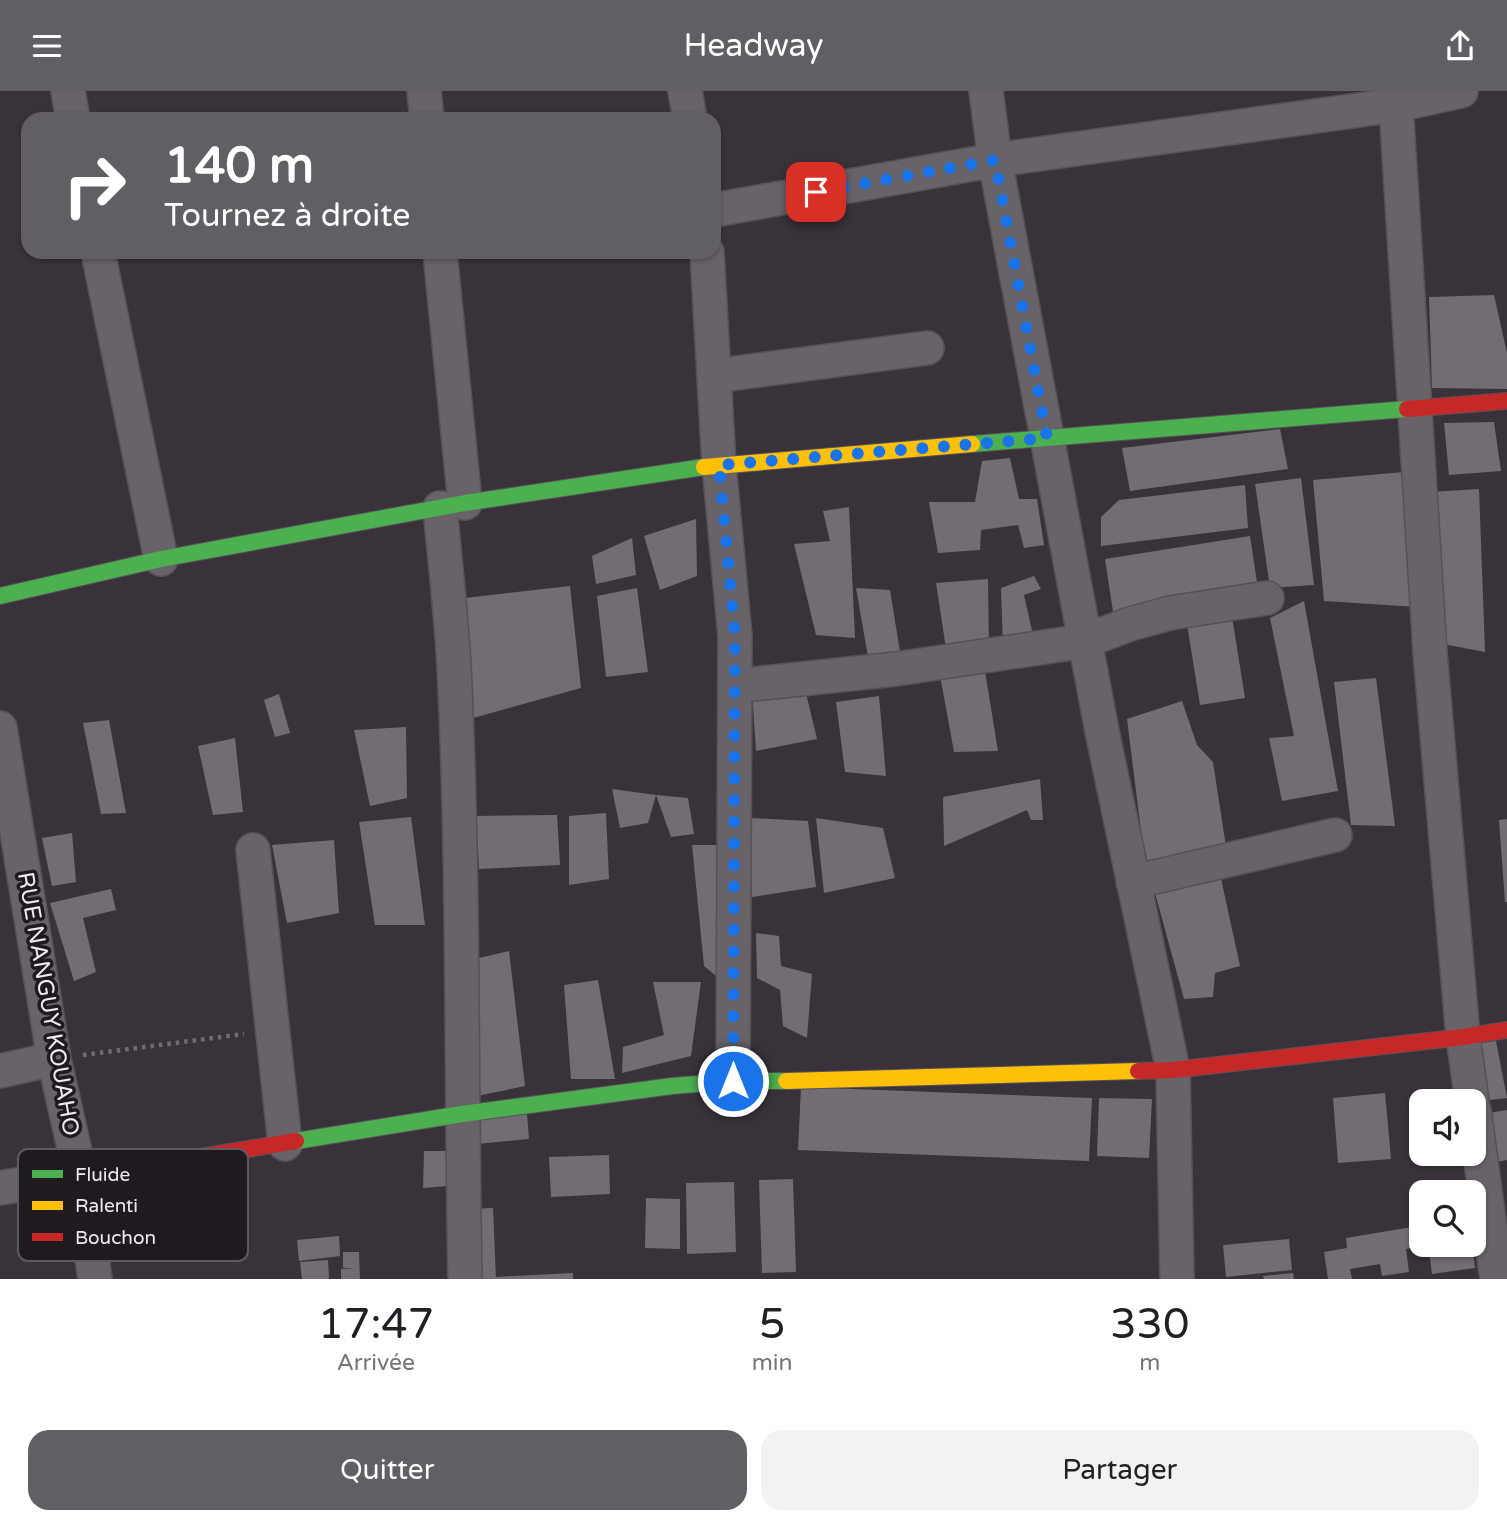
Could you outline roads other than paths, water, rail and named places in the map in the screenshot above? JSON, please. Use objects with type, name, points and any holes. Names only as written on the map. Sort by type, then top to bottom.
[{"type":"street","points":[[68,91],[72,112]]},
{"type":"street","points":[[424,91],[426,112]]},
{"type":"street","points":[[685,91],[689,112]]},
{"type":"street","points":[[986,91],[995,160],[1085,641],[1173,1070],[1177,1279]]},
{"type":"street","points":[[721,209],[995,160],[1396,105],[1442,93]]},
{"type":"street","points":[[1396,105],[1431,666],[1463,1037],[1470,1089]]},
{"type":"street","points":[[99,259],[161,559]]},
{"type":"street","points":[[440,259],[452,505],[465,1279]]},
{"type":"street","points":[[707,259],[719,465],[735,636],[733,1081]]},
{"type":"street","points":[[713,376],[927,348]]},
{"type":"street","points":[[0,596],[161,559],[452,505],[719,465],[1507,401]]},
{"type":"street","points":[[735,686],[896,669],[1085,641],[1170,613],[1267,598]]},
{"type":"street","name":"RUE NANGUY KOUAHO","points":[[0,728],[9,841],[74,1149]]},
{"type":"street","points":[[1133,882],[1335,835]]},
{"type":"street","points":[[253,850],[285,1144]]},
{"type":"street","points":[[248,1150],[462,1114],[672,1086],[733,1081],[823,1081],[1173,1070],[1507,1030]]},
{"type":"street","points":[[0,1071],[54,1059]]},
{"type":"street","points":[[1482,1166],[1497,1279]]},
{"type":"street","points":[[0,1188],[18,1185]]},
{"type":"street","name":"RUE NANGUY KOUAHO","points":[[92,1261],[95,1279]]}]
